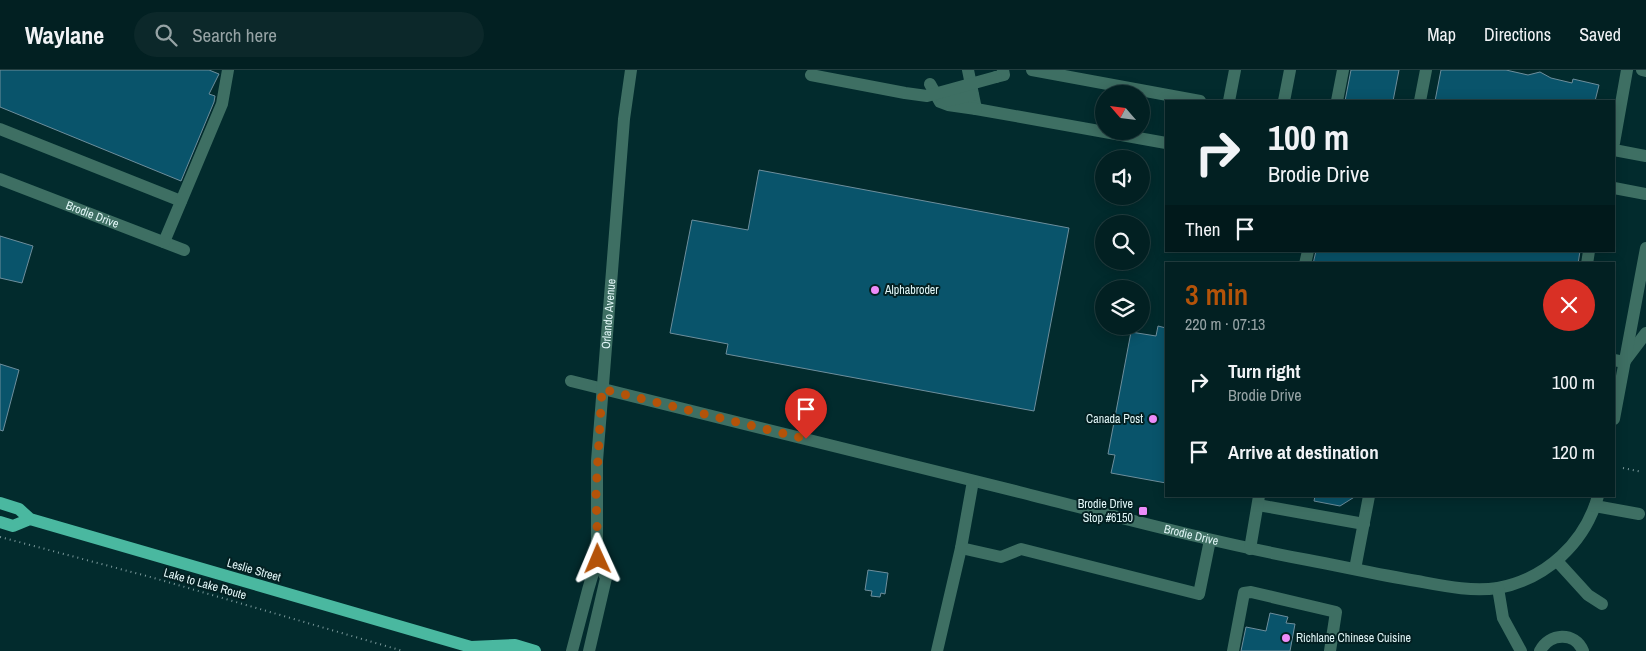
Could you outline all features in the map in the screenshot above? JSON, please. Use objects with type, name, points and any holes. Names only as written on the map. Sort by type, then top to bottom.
[{"type":"main road","name":"Leslie Street","points":[[0,503],[19,509],[30,520],[475,649],[515,645],[536,651]]},
{"type":"main road","name":"Leslie Street","points":[[0,522],[13,526],[30,520]]},
{"type":"street","points":[[164,242],[222,104],[228,70]]},
{"type":"street","name":"Orlando Avenue","points":[[572,651],[598,559],[596,493],[602,389],[624,119],[631,70]]},
{"type":"street","points":[[968,70],[976,109]]},
{"type":"street","points":[[1032,70],[1195,100]]},
{"type":"street","points":[[1229,100],[1235,70]]},
{"type":"street","points":[[1284,100],[1290,70]]},
{"type":"street","points":[[1337,100],[1343,70]]},
{"type":"street","points":[[1420,100],[1426,70]]},
{"type":"street","points":[[1615,136],[1627,70]]},
{"type":"street","points":[[1642,70],[1646,71]]},
{"type":"street","points":[[808,72],[904,93],[927,96],[999,74]]},
{"type":"street","points":[[930,84],[940,102],[948,105],[1165,143]]},
{"type":"street","points":[[940,102],[973,94]]},
{"type":"street","points":[[0,129],[181,201]]},
{"type":"street","points":[[1615,150],[1646,156]]},
{"type":"street","name":"Brodie Drive","points":[[0,179],[184,250]]},
{"type":"street","points":[[1615,188],[1646,194]]},
{"type":"street","points":[[1615,407],[1619,361],[1642,287],[1646,248]]},
{"type":"street","points":[[1619,361],[1646,333]]},
{"type":"street","name":"Brodie Drive","points":[[571,381],[1210,540],[1467,589],[1498,588],[1527,580],[1557,562],[1585,528],[1597,501]]},
{"type":"street","points":[[937,651],[961,548],[973,481]]},
{"type":"street","points":[[1355,569],[1369,497]]},
{"type":"street","points":[[1250,549],[1259,501],[1364,524]]},
{"type":"street","points":[[1597,501],[1639,514]]},
{"type":"street","points":[[961,548],[1000,558],[1021,549],[1199,594],[1210,540]]},
{"type":"street","name":"Orlando Avenue","points":[[589,651],[606,578],[598,559]]},
{"type":"street","points":[[1557,562],[1588,595],[1602,604]]},
{"type":"street","points":[[1498,588],[1504,618],[1521,651]]},
{"type":"street","points":[[1233,651],[1244,593],[1250,592],[1336,612],[1330,651]]},
{"type":"street","points":[[1540,651],[1552,638],[1562,636],[1570,637],[1584,651]]},
{"type":"path","points":[[1623,468],[1642,472]]},
{"type":"path","name":"Lake to Lake Route","points":[[0,537],[163,581],[403,651]]},
{"type":"building","points":[[0,70],[209,70],[219,74],[209,94],[215,96],[214,102],[181,181],[0,107]]},
{"type":"building","points":[[1351,70],[1399,70],[1393,100],[1345,100]]},
{"type":"building","points":[[1441,70],[1506,70],[1528,75],[1540,72],[1551,78],[1572,83],[1573,79],[1599,85],[1595,100],[1435,100]]},
{"type":"building","points":[[759,170],[1069,228],[1034,411],[726,354],[728,344],[670,333],[692,220],[748,230]]},
{"type":"building","points":[[0,236],[33,246],[22,283],[0,278]]},
{"type":"building","points":[[1316,252],[1580,252],[1578,262],[1313,262]]},
{"type":"building","points":[[1158,326],[1165,328],[1165,483],[1111,473],[1115,455],[1108,454],[1130,335],[1156,336]]},
{"type":"building","points":[[0,364],[19,370],[3,431],[0,430]]},
{"type":"building","points":[[1315,497],[1354,497],[1340,506],[1314,501]]},
{"type":"building","points":[[868,570],[888,573],[885,594],[881,593],[880,597],[871,596],[872,591],[865,590]]},
{"type":"building","points":[[1270,613],[1288,617],[1286,623],[1295,624],[1290,651],[1241,651],[1246,627],[1266,631]]},
{"type":"place","name":"Alphabroder","points":[[875,290]]},
{"type":"place","name":"Canada Post","points":[[1153,419]]},
{"type":"place","name":"Brodie Drive Stop #6150","points":[[1143,511]]},
{"type":"place","name":"Richlane Chinese Cuisine","points":[[1286,638]]},
{"type":"route","points":[[598,559],[596,493],[602,389],[806,439]]}]
